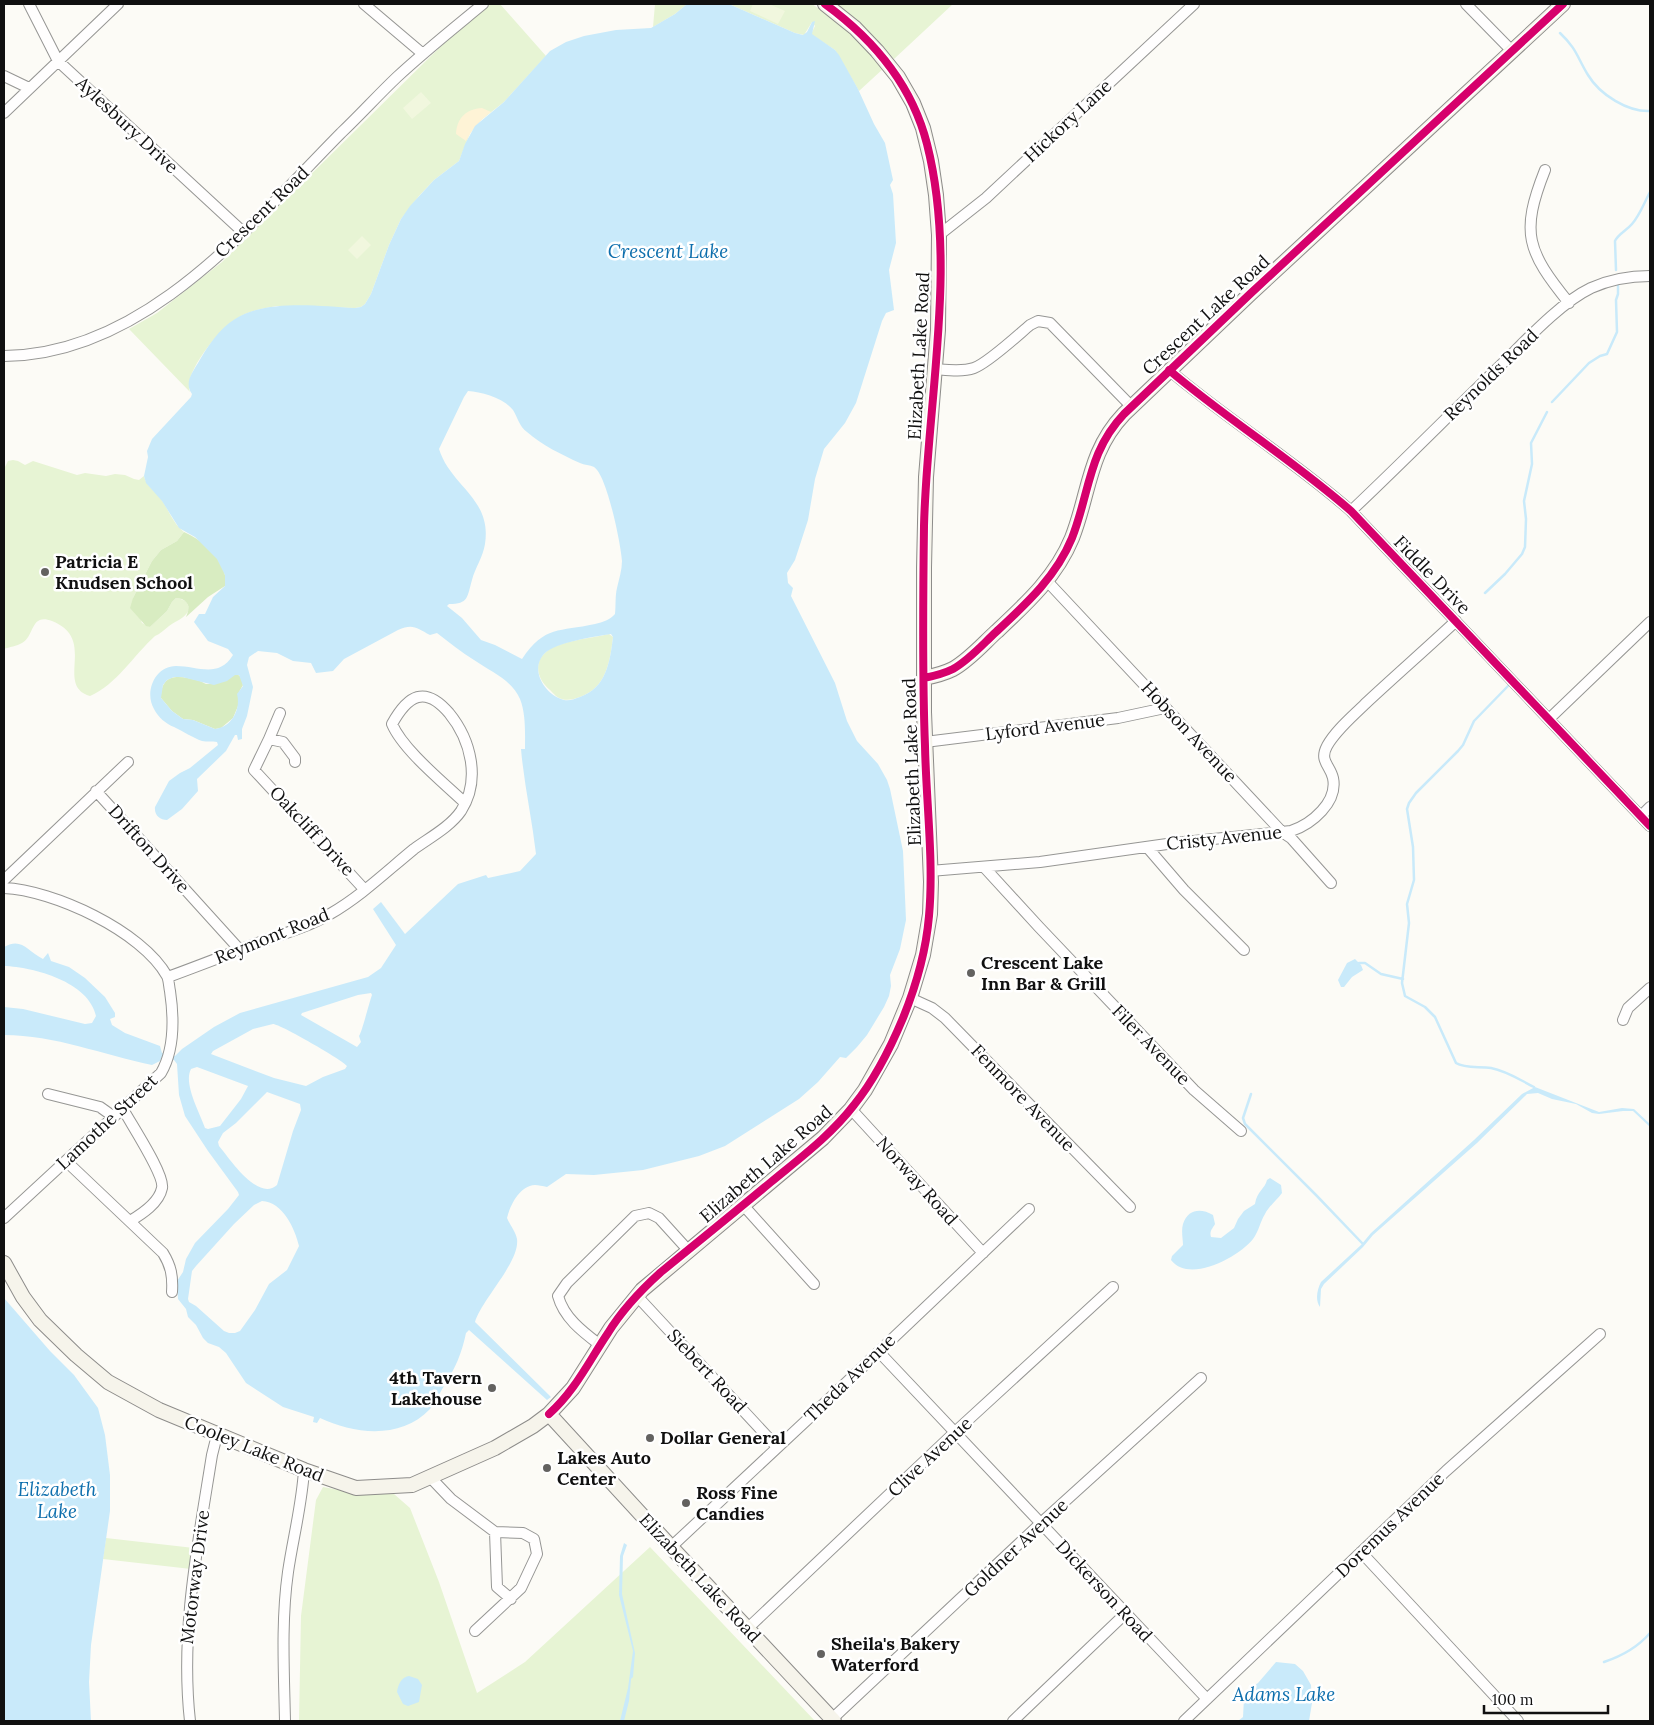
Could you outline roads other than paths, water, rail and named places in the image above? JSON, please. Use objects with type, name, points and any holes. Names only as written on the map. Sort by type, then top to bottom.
[{"type":"street","name":"Aylesbury Drive","points":[[29,4],[58,61],[243,232]]},
{"type":"street","points":[[4,113],[118,4]]},
{"type":"street","points":[[364,4],[423,54]]},
{"type":"street","name":"Crescent Road","points":[[4,356],[23,356],[94,337],[120,326],[145,312],[177,290],[243,232],[396,78],[484,4]]},
{"type":"street","name":"Elizabeth Lake Road","points":[[825,4],[847,21],[870,43],[909,94],[920,120],[929,153],[936,195],[940,292],[936,369],[925,499],[924,742],[930,871],[930,907],[927,934],[921,964],[910,998],[884,1059],[870,1083],[851,1109],[823,1138],[688,1250],[636,1296],[618,1318],[573,1388],[550,1414],[670,1547],[833,1720]]},
{"type":"street","name":"Hickory Lane","points":[[939,235],[986,198],[1194,4]]},
{"type":"street","points":[[1466,4],[1512,51]]},
{"type":"street","name":"Crescent Lake Road","points":[[924,678],[941,674],[963,662],[1020,610],[1047,581],[1061,561],[1071,540],[1099,448],[1110,429],[1131,406],[1563,4]]},
{"type":"street","points":[[4,76],[29,88]]},
{"type":"street","points":[[1545,170],[1532,208],[1530,226],[1532,246],[1543,268],[1569,302]]},
{"type":"street","name":"Reynolds Road","points":[[1351,511],[1523,344],[1569,302],[1591,289],[1610,281],[1628,276],[1650,276]]},
{"type":"street","points":[[936,369],[959,370],[974,368],[986,361],[1030,325],[1038,321],[1050,323],[1131,406]]},
{"type":"street","name":"Fiddle Drive","points":[[1168,370],[1204,400],[1302,470],[1351,511],[1650,826]]},
{"type":"street","name":"Hobson Avenue","points":[[1047,581],[1282,832],[1291,838],[1331,883]]},
{"type":"street","name":"Cristy Avenue","points":[[930,871],[1040,862],[1147,847],[1292,831],[1301,828],[1326,806],[1334,791],[1333,778],[1323,753],[1330,740],[1456,621]]},
{"type":"street","points":[[1549,720],[1650,622]]},
{"type":"street","name":"Reymont Road","points":[[168,977],[328,916],[344,906],[461,812],[465,803],[471,789],[472,762],[466,740],[456,722],[440,703],[430,696],[419,696],[407,703],[392,724],[397,735],[438,779],[465,803]]},
{"type":"street","name":"Lyford Avenue","points":[[924,742],[1118,718],[1165,708]]},
{"type":"street","points":[[280,713],[269,739],[283,742],[295,758],[295,762]]},
{"type":"street","name":"Oakcliff Drive","points":[[269,739],[254,770],[364,889]]},
{"type":"street","points":[[4,880],[128,762]]},
{"type":"street","name":"Drifton Drive","points":[[96,791],[240,950]]},
{"type":"street","points":[[1641,816],[1650,807]]},
{"type":"street","points":[[1147,847],[1184,890],[1244,950]]},
{"type":"street","name":"Filer Avenue","points":[[984,866],[1194,1090],[1241,1131]]},
{"type":"street","points":[[4,888],[38,893],[65,901],[87,912],[135,942],[148,953],[168,977]]},
{"type":"street","name":"Lamothe Street","points":[[4,1218],[161,1073],[168,1056],[172,1012],[168,977]]},
{"type":"street","points":[[1623,1020],[1628,1008],[1650,988]]},
{"type":"street","name":"Fenmore Avenue","points":[[910,998],[932,1008],[945,1018],[1130,1207]]},
{"type":"street","points":[[48,1094],[100,1106],[114,1117]]},
{"type":"street","points":[[123,1109],[163,1182],[162,1191],[154,1202],[130,1221]]},
{"type":"street","name":"Norway Road","points":[[851,1109],[983,1253]]},
{"type":"street","points":[[66,1161],[163,1253],[170,1264],[173,1276],[172,1292]]},
{"type":"street","points":[[743,1205],[814,1284]]},
{"type":"street","name":"Theda Avenue","points":[[670,1547],[1029,1209]]},
{"type":"street","points":[[600,1345],[579,1329],[561,1305],[558,1296],[567,1283],[635,1216],[649,1212],[659,1218],[688,1250]]},
{"type":"street","name":"Cooley Lake Road","points":[[4,1263],[23,1297],[40,1320],[76,1355],[107,1381],[159,1410],[304,1470],[356,1488],[412,1485],[495,1448],[550,1414]]},
{"type":"street","name":"Clive Avenue","points":[[747,1629],[955,1432],[1113,1287]]},
{"type":"street","name":"Siebert Road","points":[[636,1296],[777,1447]]},
{"type":"street","name":"Doremus Avenue","points":[[1184,1721],[1446,1471],[1600,1334]]},
{"type":"street","name":"Dickerson Road","points":[[879,1352],[1207,1699]]},
{"type":"street","name":"Goldner Avenue","points":[[833,1720],[1041,1523],[1201,1378]]},
{"type":"street","name":"Motorway Drive","points":[[190,1721],[186,1675],[190,1606],[212,1455],[217,1434]]},
{"type":"street","points":[[285,1721],[285,1606],[297,1514],[303,1490],[304,1470]]},
{"type":"street","points":[[430,1477],[451,1499],[495,1532],[523,1533],[534,1539],[537,1554],[521,1588],[475,1631]]},
{"type":"street","points":[[495,1532],[497,1587],[511,1599]]},
{"type":"street","points":[[1361,1552],[1518,1721]]},
{"type":"street","points":[[1013,1721],[1125,1614]]},
{"type":"water","name":"Crescent Lake","points":[[687,4],[729,4],[803,35],[807,32],[812,22],[815,21],[812,34],[839,55],[885,143],[893,180],[890,185],[893,194],[896,243],[889,270],[894,310],[886,313],[882,321],[856,403],[845,423],[824,449],[815,479],[808,520],[795,560],[787,573],[788,583],[793,588],[791,596],[835,683],[847,721],[857,741],[878,764],[890,789],[903,851],[906,920],[900,949],[890,975],[891,986],[889,996],[867,1035],[846,1058],[840,1057],[818,1082],[799,1099],[725,1146],[699,1156],[643,1170],[594,1175],[566,1174],[547,1187],[529,1186],[516,1197],[507,1218],[517,1239],[513,1258],[475,1322],[551,1397],[547,1400],[469,1330],[466,1333],[460,1354],[448,1380],[430,1409],[418,1419],[405,1426],[377,1431],[347,1428],[320,1418],[317,1423],[313,1422],[314,1417],[283,1407],[246,1383],[226,1353],[203,1338],[178,1299],[177,1281],[183,1272],[186,1259],[195,1243],[239,1195],[185,1116],[179,1095],[177,1064],[174,1060],[162,1057],[160,1061],[152,1065],[42,1038],[4,1035],[4,1007],[23,1009],[85,1024],[92,1023],[96,1016],[91,1004],[83,994],[72,986],[44,973],[30,969],[4,966],[4,947],[10,944],[20,944],[43,959],[48,953],[51,961],[69,967],[85,978],[105,997],[115,1013],[115,1017],[110,1019],[112,1025],[125,1033],[160,1046],[162,1053],[175,1056],[214,1027],[240,1013],[368,977],[381,968],[396,945],[373,909],[381,902],[405,934],[458,884],[486,875],[488,878],[520,871],[536,854],[522,762],[521,749],[525,749],[525,730],[520,699],[511,686],[500,676],[464,654],[437,633],[430,635],[418,628],[411,627],[398,630],[344,659],[333,671],[316,673],[311,663],[293,661],[277,653],[258,651],[249,657],[247,665],[253,687],[247,716],[242,729],[242,739],[238,740],[237,735],[235,735],[226,751],[197,779],[198,791],[182,809],[167,820],[158,816],[155,812],[155,807],[169,781],[190,768],[218,745],[217,742],[202,741],[195,738],[168,724],[160,717],[151,702],[150,695],[153,681],[162,670],[169,667],[214,669],[221,667],[233,655],[228,649],[208,641],[194,622],[199,614],[205,614],[213,597],[225,586],[225,575],[217,559],[195,537],[179,528],[162,501],[146,483],[144,476],[148,457],[147,451],[152,439],[191,397],[189,382],[193,371],[214,339],[229,323],[248,313],[277,306],[309,305],[355,308],[365,304],[371,294],[389,245],[401,219],[410,206],[434,180],[459,161],[465,144],[475,126],[504,102],[550,51],[566,42],[584,36],[616,30],[651,28],[675,14]],"holes":[[[468,391],[486,394],[504,402],[513,410],[524,430],[533,437],[559,453],[594,467],[604,483],[616,526],[621,553],[622,564],[616,591],[615,614],[601,622],[546,635],[538,640],[522,659],[481,640],[462,618],[447,606],[464,601],[468,595],[473,576],[484,549],[486,528],[477,504],[452,473],[439,449]],[[611,634],[613,637],[608,665],[601,681],[596,687],[589,693],[571,700],[561,699],[549,692],[541,680],[538,666],[540,659],[545,653],[557,646]],[[239,675],[243,686],[237,694],[238,706],[234,716],[221,728],[215,729],[193,720],[183,719],[172,711],[161,698],[163,685],[167,680],[174,677],[182,677],[214,685]],[[371,993],[372,995],[359,1036],[361,1042],[357,1047],[301,1015],[302,1013],[358,995]],[[273,1024],[312,1043],[347,1066],[345,1069],[306,1086],[274,1078],[211,1054],[213,1051],[253,1029]],[[197,1067],[248,1086],[241,1099],[220,1126],[208,1129],[205,1128],[193,1098],[189,1075],[191,1069]],[[267,1092],[300,1104],[301,1110],[277,1185],[270,1189],[261,1188],[253,1184],[237,1169],[219,1146],[218,1142],[223,1133],[236,1123]],[[262,1201],[269,1203],[276,1206],[287,1218],[299,1246],[287,1270],[269,1284],[255,1310],[240,1331],[229,1333],[189,1302],[188,1299],[192,1271],[234,1224],[254,1205]]]},
{"type":"water","points":[[1355,959],[1363,970],[1352,977],[1344,987],[1341,987],[1338,980],[1347,963]]},
{"type":"water","points":[[1535,1087],[1599,1112],[1622,1108],[1634,1109],[1650,1124],[1650,1127],[1633,1111],[1592,1113],[1576,1104],[1552,1099],[1538,1093],[1527,1094],[1477,1143],[1373,1235],[1324,1284],[1321,1289],[1320,1307],[1317,1295],[1321,1282],[1361,1245],[1371,1233],[1522,1094]]},
{"type":"water","points":[[1270,1178],[1281,1185],[1282,1193],[1267,1211],[1255,1236],[1246,1246],[1226,1260],[1201,1269],[1179,1267],[1171,1260],[1172,1256],[1183,1245],[1182,1227],[1188,1215],[1195,1211],[1204,1211],[1213,1215],[1215,1224],[1211,1231],[1211,1237],[1221,1238],[1234,1228],[1244,1211],[1255,1204],[1257,1196]]},
{"type":"water","name":"Elizabeth Lake","points":[[4,1298],[50,1351],[74,1375],[98,1408],[105,1435],[110,1475],[110,1511],[91,1645],[89,1682],[91,1721],[4,1721]]},
{"type":"water","points":[[624,1543],[627,1545],[623,1556],[622,1594],[635,1653],[629,1701],[624,1721],[620,1721],[628,1688],[633,1651],[619,1595],[620,1556]]},
{"type":"water","name":"Adams Lake","points":[[1276,1662],[1295,1664],[1303,1671],[1311,1685],[1312,1703],[1309,1721],[1238,1721],[1243,1717],[1244,1698],[1250,1688],[1258,1683]]},
{"type":"water","points":[[409,1676],[418,1679],[422,1685],[419,1702],[408,1706],[403,1704],[397,1692],[400,1682]]},
{"type":"waterway","points":[[1560,33],[1573,49],[1588,75],[1600,89],[1615,101],[1633,109],[1650,111]]},
{"type":"waterway","points":[[1616,270],[1615,241],[1635,220],[1650,192]]},
{"type":"waterway","points":[[1552,402],[1589,363],[1607,354],[1617,332],[1616,300],[1618,285]]},
{"type":"waterway","points":[[1485,593],[1505,574],[1522,554],[1525,547],[1526,519],[1524,501],[1532,464],[1531,443],[1547,412]]},
{"type":"waterway","points":[[1508,686],[1474,721],[1463,745],[1458,751],[1416,793],[1409,803],[1407,809],[1413,847],[1414,880],[1407,904],[1409,923],[1402,983],[1405,996],[1425,1007],[1435,1017],[1456,1063],[1464,1066],[1497,1069],[1534,1087]]},
{"type":"waterway","points":[[1359,963],[1365,963],[1381,974],[1403,979]]},
{"type":"waterway","points":[[1251,1094],[1243,1118],[1245,1124],[1362,1243]]},
{"type":"waterway","points":[[1604,1662],[1629,1650],[1650,1633]]},
{"type":"place","name":"Patricia E Knudsen School","points":[[45,572]]},
{"type":"place","name":"Crescent Lake Inn Bar & Grill","points":[[971,973]]},
{"type":"place","name":"4th Tavern Lakehouse","points":[[492,1388]]},
{"type":"place","name":"Dollar General","points":[[650,1438]]},
{"type":"place","name":"Lakes Auto Center","points":[[547,1468]]},
{"type":"place","name":"Ross Fine Candies","points":[[686,1503]]},
{"type":"place","name":"Sheila's Bakery Waterford","points":[[821,1654]]}]
